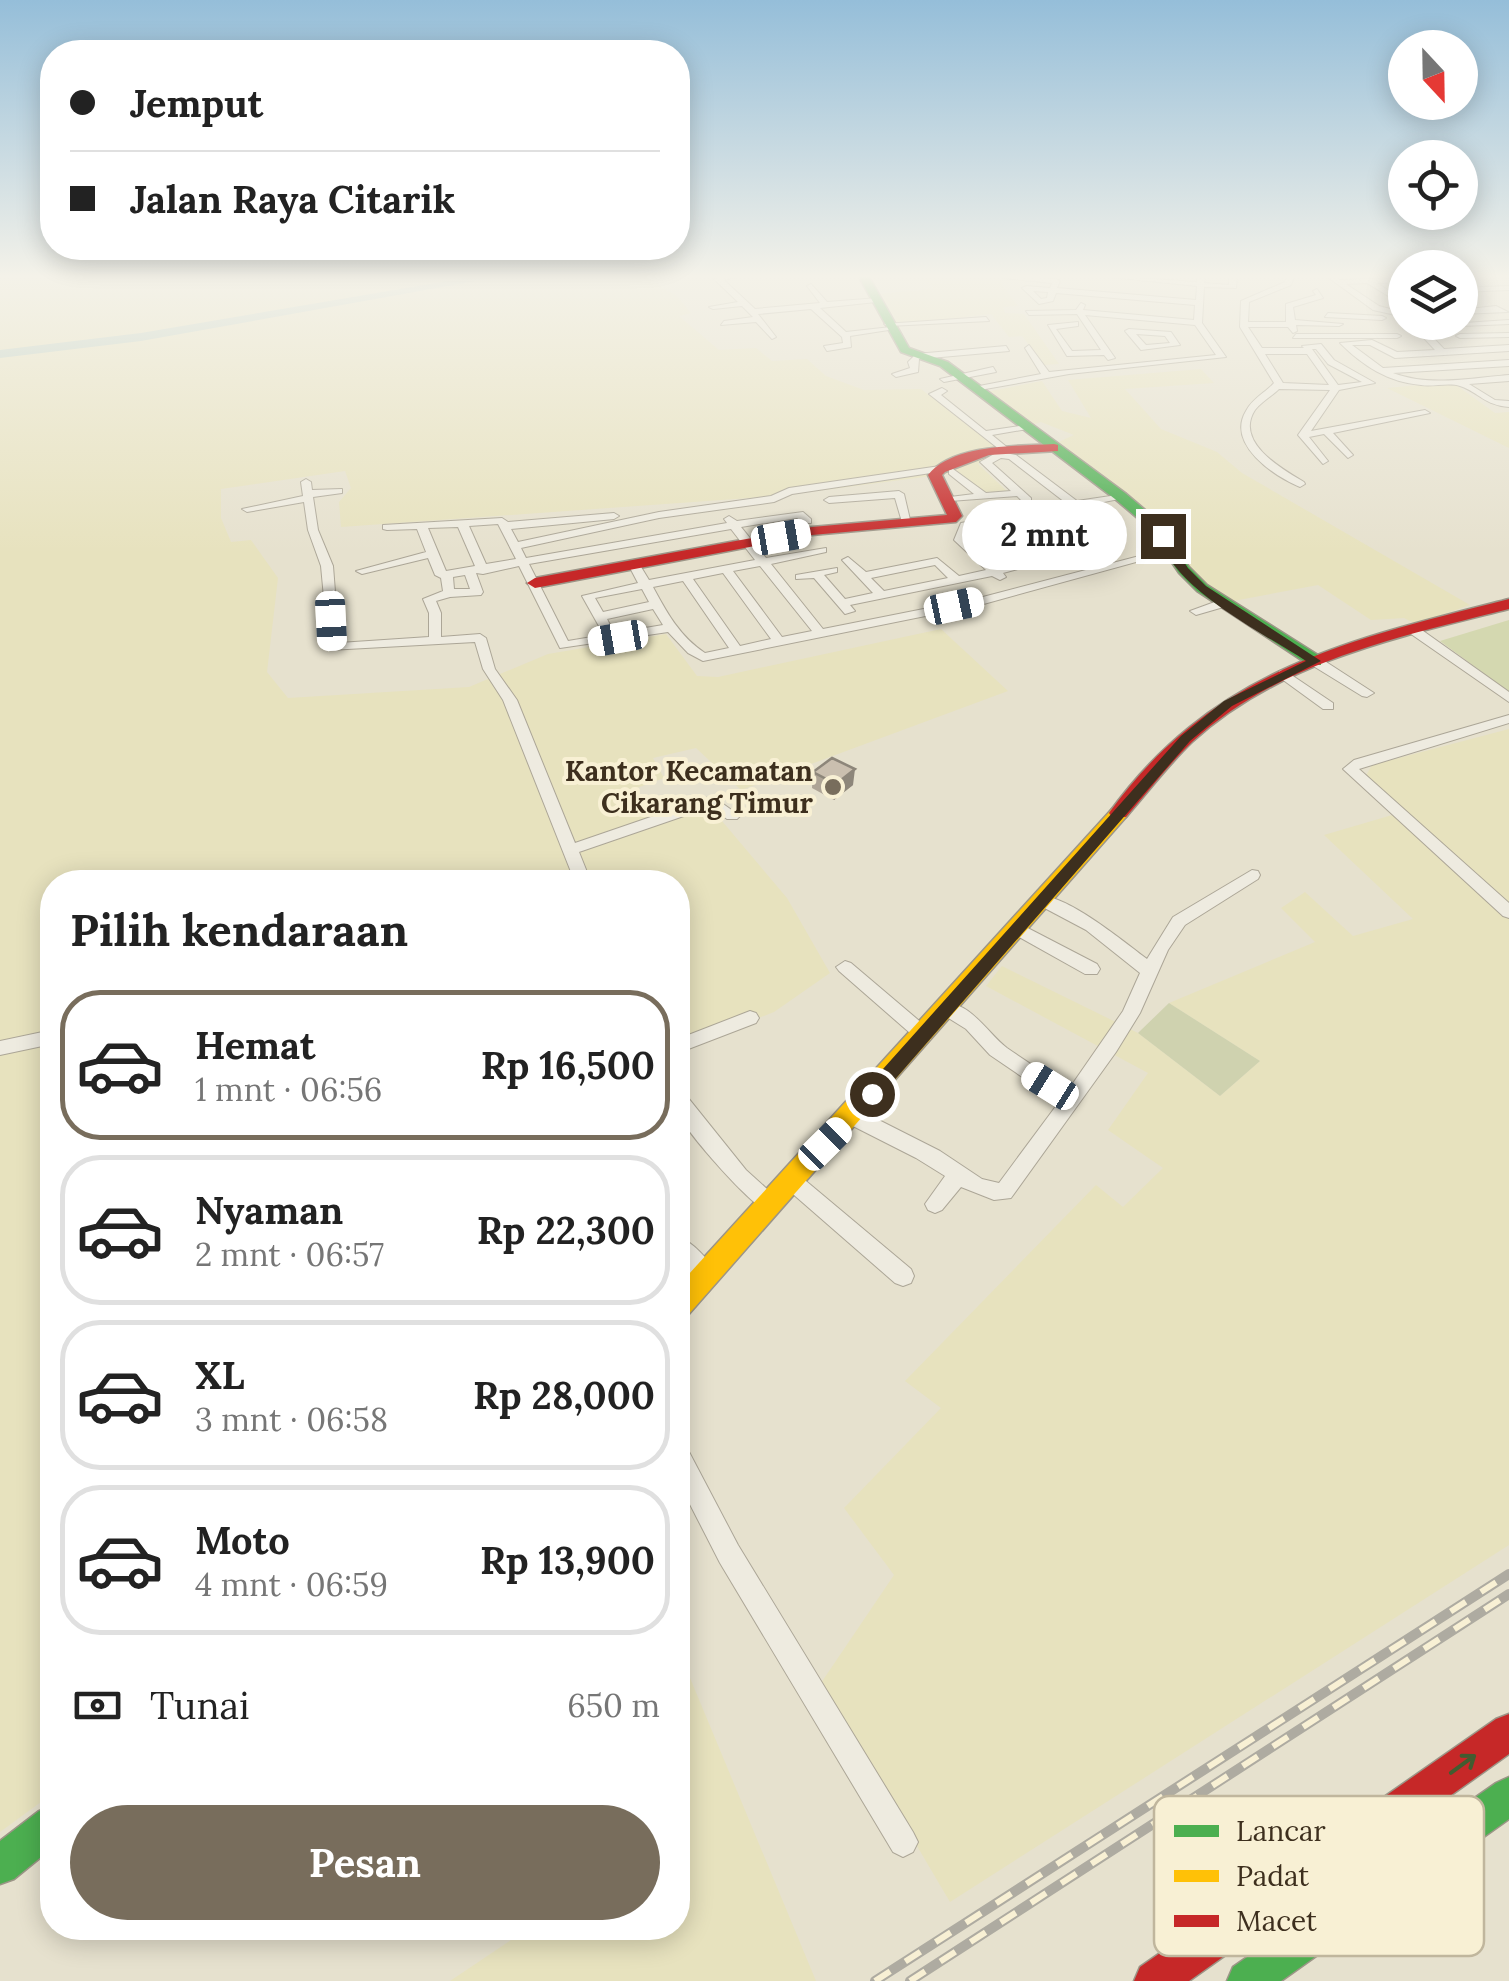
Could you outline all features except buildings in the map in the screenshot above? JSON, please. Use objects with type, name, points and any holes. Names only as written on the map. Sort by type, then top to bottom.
[{"type":"main road","points":[[944,367],[955,383],[1120,496],[1152,524],[1202,588],[1315,661]]},
{"type":"main road","points":[[530,574],[640,574],[742,534],[954,517],[935,475],[987,451],[1054,448]]},
{"type":"main road","points":[[690,1292],[1197,728],[1228,704],[1315,661],[1509,604]]},
{"type":"main road","points":[[1418,1796],[1509,1732]]},
{"type":"main road","points":[[1484,1814],[1509,1796]]},
{"type":"main road","points":[[0,1865],[40,1833]]},
{"type":"main road","points":[[1154,1981],[1190,1956]]},
{"type":"main road","points":[[1247,1981],[1282,1956]]},
{"type":"street","points":[[896,374],[915,367]]},
{"type":"street","points":[[1041,367],[1046,375]]},
{"type":"street","points":[[955,383],[1106,367]]},
{"type":"street","points":[[1272,367],[1278,386]]},
{"type":"street","points":[[1321,367],[1336,388]]},
{"type":"street","points":[[1300,484],[1269,463],[1248,437],[1246,426],[1251,408],[1278,386],[1336,388],[1371,383],[1341,367]]},
{"type":"street","points":[[1376,367],[1406,383],[1509,378]]},
{"type":"street","points":[[1380,371],[1431,367]]},
{"type":"street","points":[[993,370],[934,394],[1005,450]]},
{"type":"street","points":[[1327,375],[1348,386]]},
{"type":"street","points":[[1458,380],[1492,402],[1509,404]]},
{"type":"street","points":[[1303,435],[1336,388]]},
{"type":"street","points":[[1303,435],[1425,413]]},
{"type":"street","points":[[984,434],[1024,427]]},
{"type":"street","points":[[1326,431],[1348,455]]},
{"type":"street","points":[[1303,435],[1323,461]]},
{"type":"street","points":[[842,603],[1112,545],[1096,522],[1009,455],[985,462],[1023,496],[954,500]]},
{"type":"street","points":[[505,526],[659,516],[774,499],[789,492],[947,471],[983,496]]},
{"type":"street","points":[[967,483],[968,498]]},
{"type":"street","points":[[247,509],[306,492],[338,491]]},
{"type":"street","points":[[306,492],[313,530],[327,566],[332,648],[435,639],[482,640],[489,669],[510,700],[578,870]]},
{"type":"street","points":[[830,500],[899,494],[907,522]]},
{"type":"street","points":[[1011,588],[960,540],[966,525],[1120,496]]},
{"type":"street","points":[[718,508],[820,633]]},
{"type":"street","points":[[421,524],[440,573],[530,574],[742,534],[799,514],[807,521]]},
{"type":"street","points":[[515,546],[659,516]]},
{"type":"street","points":[[387,526],[500,520],[565,646],[673,627]]},
{"type":"street","points":[[435,639],[435,613],[429,598],[477,592],[476,572],[462,522]]},
{"type":"street","points":[[1029,562],[1006,540],[1096,522]]},
{"type":"street","points":[[659,604],[602,621],[588,596],[640,574],[686,577],[822,550]]},
{"type":"street","points":[[640,574],[673,627],[698,656],[738,652],[1018,592],[1170,551]]},
{"type":"street","points":[[362,571],[432,554]]},
{"type":"street","points":[[863,576],[932,556],[957,580]]},
{"type":"street","points":[[848,560],[880,595]]},
{"type":"street","points":[[726,569],[780,642]]},
{"type":"street","points":[[800,577],[833,570]]},
{"type":"street","points":[[447,574],[449,593]]},
{"type":"street","points":[[816,574],[860,625]]},
{"type":"street","points":[[686,577],[738,652]]},
{"type":"street","points":[[1196,611],[1223,603]]},
{"type":"street","points":[[1414,631],[1509,698]]},
{"type":"street","points":[[1315,661],[1367,693]]},
{"type":"street","points":[[1284,674],[1328,706]]},
{"type":"street","points":[[1509,718],[1350,769],[1509,912]]},
{"type":"street","points":[[570,850],[712,801],[732,816]]},
{"type":"street","points":[[852,1116],[883,1136],[932,1156],[957,1176],[987,1190],[1004,1192],[1131,1013],[1160,948],[1180,921],[1252,875]]},
{"type":"street","points":[[1044,900],[1092,926],[1150,971]]},
{"type":"street","points":[[1018,930],[1091,969]]},
{"type":"street","points":[[845,966],[924,1034]]},
{"type":"street","points":[[948,1009],[972,1024],[996,1050],[1072,1100]]},
{"type":"street","points":[[690,1041],[750,1018]]},
{"type":"street","points":[[0,1048],[40,1040]]},
{"type":"street","points":[[690,1115],[739,1176],[770,1204]]},
{"type":"street","points":[[935,1204],[957,1176]]},
{"type":"street","points":[[792,1182],[903,1276]]},
{"type":"street","points":[[690,1258],[705,1274]]},
{"type":"street","points":[[690,1480],[728,1554],[903,1842]]},
{"type":"shaded area","points":[[0,367],[816,367],[826,376],[864,390],[921,389],[1003,453],[978,464],[1010,494],[983,496],[955,473],[778,496],[341,527],[339,502],[351,488],[345,471],[221,489],[221,518],[231,542],[251,540],[278,578],[267,672],[288,698],[469,687],[548,654],[666,634],[697,676],[718,677],[941,629],[1008,691],[741,790],[696,748],[653,758],[664,778],[629,791],[653,826],[711,808],[787,898],[830,973],[774,1012],[690,1044],[690,870],[40,870],[40,1803],[0,1832]]},
{"type":"shaded area","points":[[1201,369],[1214,383],[1125,389],[1161,429],[1217,452],[1242,473],[1470,605],[1416,624],[1404,618],[1371,620],[1318,585],[1228,602],[1199,579],[1159,526],[1052,445],[1074,435],[1041,422],[1026,427],[981,393],[1042,381],[1062,411],[1091,418],[1068,380]]},
{"type":"shaded area","points":[[1452,382],[1495,413],[1509,412],[1509,448],[1387,388]]},
{"type":"shaded area","points":[[1509,729],[1509,1545],[950,1902],[821,1683],[894,1575],[844,1508],[941,1408],[905,1381],[1096,1185],[1123,1207],[1163,1168],[1108,1130],[1148,1073],[986,986],[1002,966],[1138,1033],[1220,1096],[1260,1061],[1169,1003],[1315,942],[1281,908],[1305,892],[1353,936],[1413,919],[1324,835],[1399,813],[1363,781],[1372,765]]},
{"type":"shaded area","points":[[690,1678],[816,1981],[450,1981],[511,1940],[690,1940]]},
{"type":"green space","points":[[1509,620],[1509,692],[1440,641]]},
{"type":"green space","points":[[1169,1003],[1260,1061],[1220,1096],[1138,1033]]},
{"type":"railway","points":[[1163,1796],[1509,1574]]},
{"type":"railway","points":[[1196,1796],[1509,1594]]},
{"type":"railway","points":[[875,1981],[1154,1802]]},
{"type":"railway","points":[[910,1981],[1154,1823]]},
{"type":"traffic: fast","points":[[949,367],[1152,523],[1184,570],[1202,588],[1315,661]]},
{"type":"traffic: fast","points":[[1484,1814],[1509,1796]]},
{"type":"traffic: fast","points":[[0,1865],[40,1833]]},
{"type":"traffic: fast","points":[[1247,1981],[1282,1956]]},
{"type":"traffic: slow","points":[[690,1293],[1119,813]]},
{"type":"traffic: jam","points":[[535,583],[812,531],[951,519],[955,516],[935,475],[940,469],[987,451],[1054,448]]},
{"type":"traffic: jam","points":[[1119,813],[1186,738],[1257,687],[1338,652],[1509,604]]},
{"type":"traffic: jam","points":[[1418,1796],[1509,1732]]},
{"type":"traffic: jam","points":[[1154,1981],[1190,1956]]},
{"type":"place","name":"Kantor Kecamatan Cikarang Timur","points":[[833,787]]},
{"type":"route","points":[[872,1094],[1185,738],[1228,704],[1315,661],[1202,588],[1184,570],[1163,536]]}]
